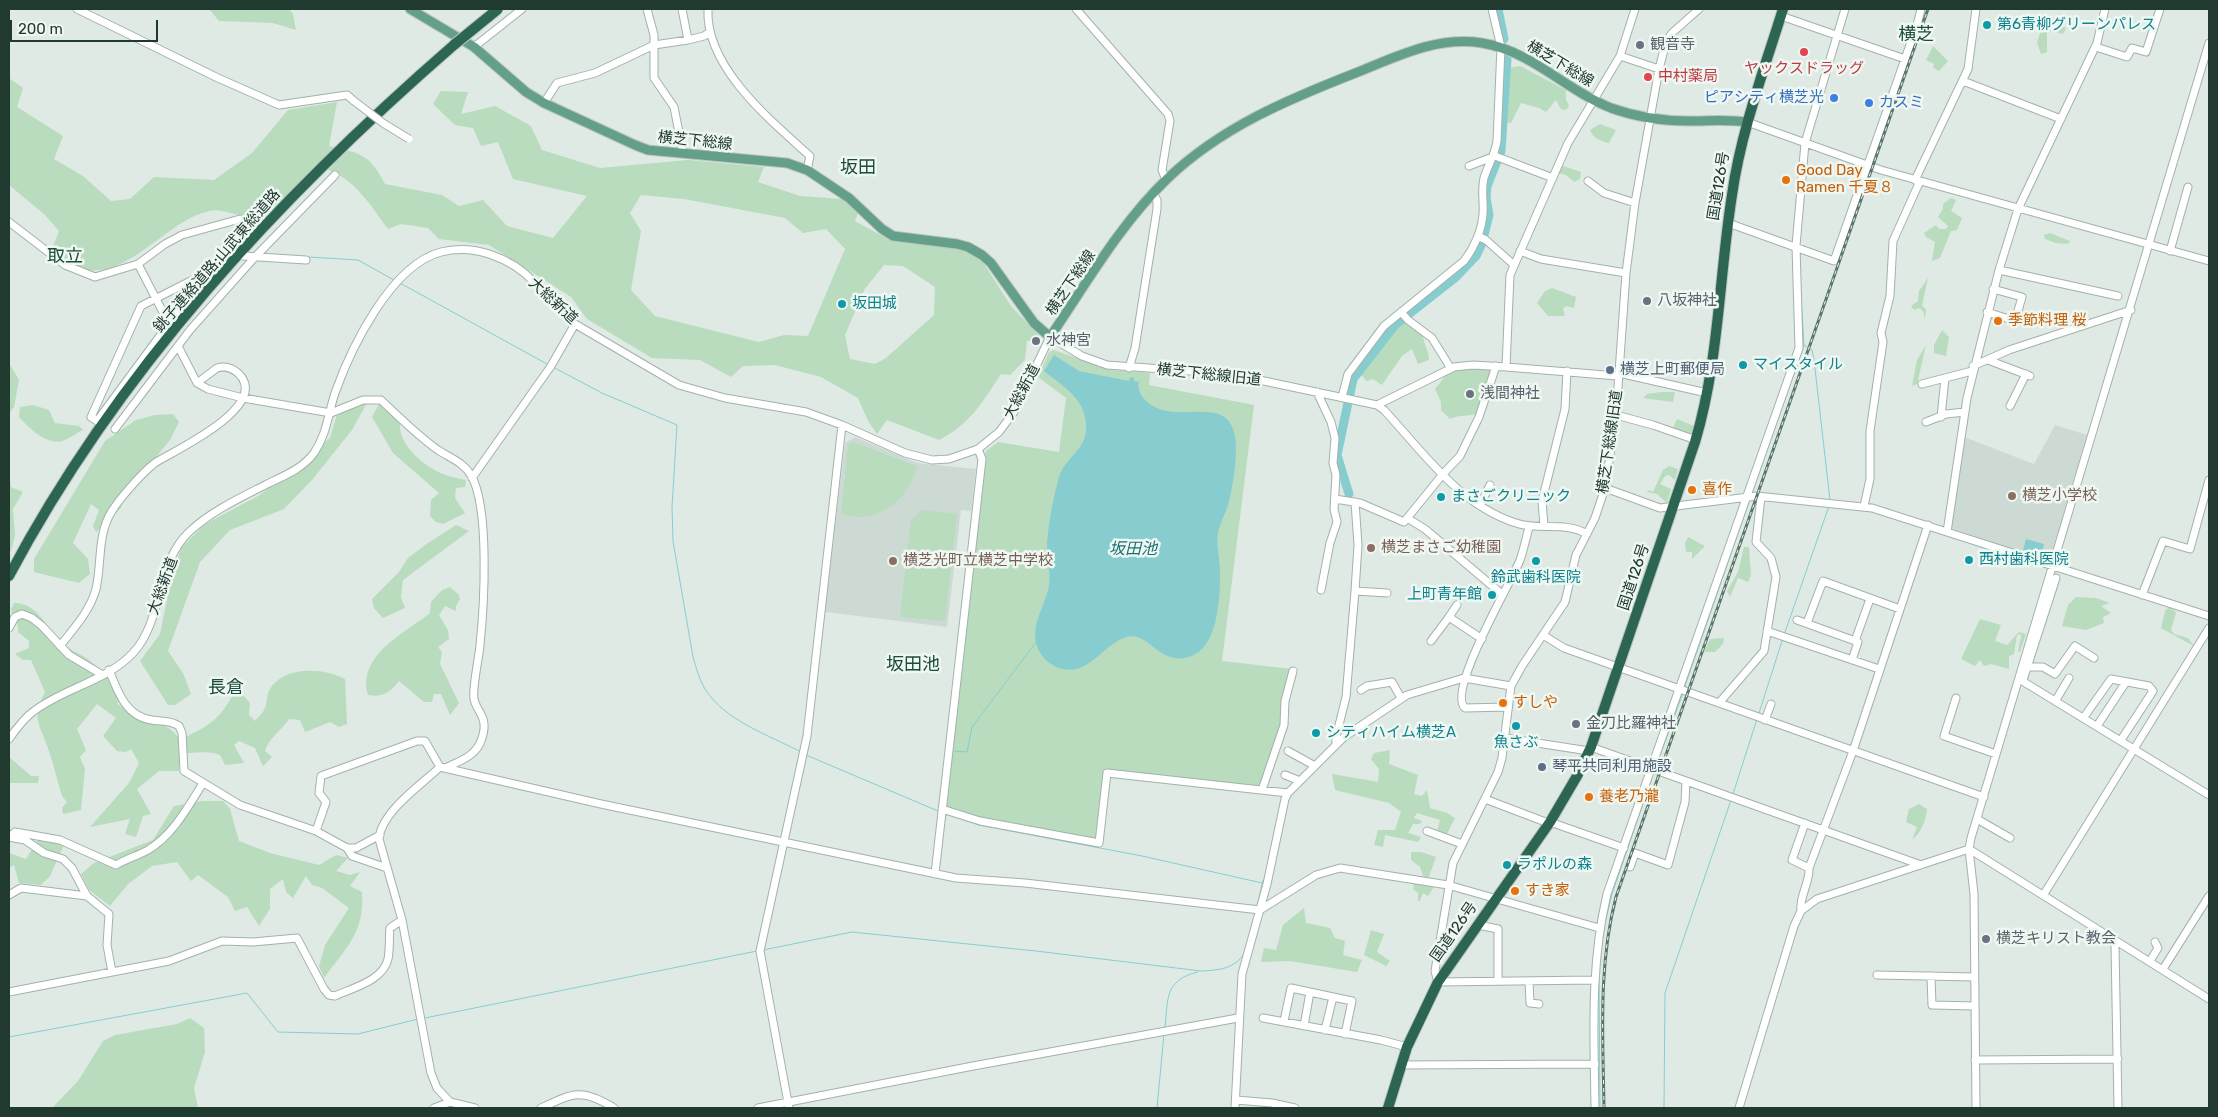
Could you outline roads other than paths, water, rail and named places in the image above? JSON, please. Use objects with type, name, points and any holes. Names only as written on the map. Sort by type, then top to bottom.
[{"type":"highway","name":"銚子連絡道路;山武東総道路","points":[[9,576],[45,512],[101,426],[157,352],[317,171],[408,85],[498,9]]},
{"type":"highway","name":"国道126号","points":[[1388,1108],[1407,1047],[1438,982],[1549,822],[1577,776],[1590,749],[1696,440],[1707,393],[1736,168],[1747,122],[1782,12]]},
{"type":"main road","name":"横芝下総線","points":[[410,9],[474,47],[526,92],[544,104],[642,147],[683,154],[787,164],[807,170],[849,198],[882,230],[893,236],[968,247],[982,255],[990,263],[1034,323],[1050,337],[1123,230],[1166,180],[1203,149],[1250,119],[1419,47],[1461,41],[1501,47],[1531,60],[1594,100],[1612,108],[1650,118],[1691,121],[1722,119],[1747,122]]},
{"type":"street","points":[[77,9],[218,78],[280,105],[347,95],[383,124],[409,139]]},
{"type":"street","points":[[474,47],[522,9]]},
{"type":"street","points":[[648,9],[654,34],[654,78],[674,107],[683,154]]},
{"type":"street","points":[[682,9],[688,40]]},
{"type":"street","points":[[708,9],[710,32],[719,55],[742,89],[769,119],[810,156],[807,170]]},
{"type":"street","points":[[1076,9],[1168,114],[1170,121],[1162,170],[1166,180]]},
{"type":"street","points":[[1342,396],[1348,374],[1384,326],[1403,315],[1464,261],[1471,252],[1478,236],[1483,214],[1481,192],[1484,177],[1494,156],[1501,47],[1492,9]]},
{"type":"street","points":[[1506,367],[1508,284],[1514,265],[1568,143],[1620,56],[1635,9]]},
{"type":"street","name":"横芝下総線旧道","points":[[1050,337],[1094,361],[1129,368],[1232,374],[1377,405],[1384,410],[1454,488],[1480,505],[1513,522],[1529,527],[1572,528],[1587,534],[1595,518],[1605,488],[1616,415],[1626,273],[1635,202],[1659,69],[1666,42],[1672,33],[1699,9]]},
{"type":"street","points":[[1595,1108],[1594,980],[1599,928],[1608,894],[1680,689],[1753,496],[1798,348],[1798,247],[1807,144],[1839,36],[1845,9]]},
{"type":"street","points":[[1728,223],[1834,261],[1905,60],[1921,9]]},
{"type":"street","points":[[1864,506],[1870,479],[1870,431],[1883,342],[1881,333],[1890,296],[1893,241],[1917,180],[1963,81],[1969,62],[1976,9]]},
{"type":"street","points":[[1947,532],[1973,369],[1993,289],[2018,208],[2096,47],[2102,31],[2105,9]]},
{"type":"street","points":[[2096,47],[2127,57],[2132,48],[2146,52],[2160,9]]},
{"type":"street","points":[[1782,12],[1839,36],[1905,60]]},
{"type":"street","points":[[544,104],[556,83],[594,73],[654,45],[688,40],[704,36],[710,32]]},
{"type":"street","points":[[1976,1108],[1974,894],[1969,849],[1996,754],[2021,680],[2209,43]]},
{"type":"street","points":[[1620,56],[1659,69]]},
{"type":"street","points":[[1963,81],[2062,119]]},
{"type":"street","points":[[1747,122],[1917,180],[2209,262]]},
{"type":"street","points":[[1469,166],[1494,156],[1553,178]]},
{"type":"street","points":[[115,430],[178,346],[255,257],[335,175]]},
{"type":"street","points":[[1588,181],[1604,193],[1635,202]]},
{"type":"street","points":[[2170,251],[2188,187]]},
{"type":"street","points":[[1129,368],[1135,348],[1156,209],[1157,200],[1153,194]]},
{"type":"street","points":[[9,222],[29,236],[53,258],[86,275],[105,275],[138,264],[164,244],[182,235],[240,219]]},
{"type":"street","points":[[1478,236],[1486,240],[1514,265]]},
{"type":"street","name":"大総新道","points":[[9,739],[33,712],[109,670],[132,654],[148,629],[172,558],[183,538],[207,518],[226,506],[305,464],[322,441],[343,371],[377,310],[405,272],[424,258],[456,250],[475,250],[493,255],[532,280],[562,314],[575,324],[679,386],[725,398],[806,412],[842,424],[919,458],[949,459],[978,449],[992,439],[1007,423],[1050,337]]},
{"type":"street","points":[[1520,251],[1542,259],[1626,273]]},
{"type":"street","points":[[241,255],[306,260]]},
{"type":"street","points":[[138,264],[168,322]]},
{"type":"street","points":[[196,280],[182,306],[168,322],[97,421],[90,417],[141,306],[196,280],[224,264]]},
{"type":"street","points":[[1999,270],[2118,296]]},
{"type":"street","points":[[1987,312],[2015,321],[2022,298],[1993,289]]},
{"type":"street","points":[[1922,384],[1973,369],[2010,350],[2131,310]]},
{"type":"street","points":[[1403,315],[1432,338],[1450,367]]},
{"type":"street","points":[[472,478],[551,366],[575,324]]},
{"type":"street","points":[[178,346],[197,383],[208,389],[244,398],[330,413],[363,400],[381,400],[439,450],[460,462],[472,478],[482,514],[483,576],[481,635],[474,699],[483,714],[482,738],[470,756],[442,768],[389,814],[380,835],[402,920],[431,1073],[436,1088],[450,1102],[475,1108]]},
{"type":"street","points":[[1988,360],[2028,375],[2010,406]]},
{"type":"street","points":[[1377,405],[1450,367],[1473,365],[1619,375],[1707,393]]},
{"type":"street","points":[[1335,499],[1355,502],[1404,522],[1442,474],[1460,456],[1479,417],[1496,366]]},
{"type":"street","points":[[60,646],[84,616],[96,590],[104,527],[117,504],[157,461],[221,424],[244,398],[244,388],[240,375],[232,369],[216,368],[197,383]]},
{"type":"street","points":[[1544,526],[1542,501],[1565,410],[1566,371]]},
{"type":"street","points":[[1941,417],[1945,378]]},
{"type":"street","points":[[1317,392],[1331,422],[1335,438],[1332,451],[1336,476],[1336,529],[1330,543],[1321,590]]},
{"type":"street","points":[[1926,422],[1965,412]]},
{"type":"street","points":[[1616,415],[1653,424],[1696,440]]},
{"type":"street","points":[[789,1105],[760,951],[807,736],[842,424]]},
{"type":"street","points":[[935,874],[982,459],[978,449]]},
{"type":"street","points":[[2142,595],[2163,541],[2190,549],[2209,480]]},
{"type":"street","points":[[1480,505],[1490,485]]},
{"type":"street","points":[[1605,488],[1655,507],[1673,507],[1753,496],[1864,506],[2209,616]]},
{"type":"street","points":[[1719,703],[1764,651],[1776,577],[1771,558],[1756,542],[1753,496]]},
{"type":"street","points":[[1336,744],[1336,736],[1346,696],[1355,591],[1358,546],[1355,502]]},
{"type":"street","points":[[1407,518],[1425,529],[1503,595]]},
{"type":"street","points":[[1801,911],[1800,905],[1810,875],[1809,868],[1853,751],[1928,525]]},
{"type":"street","points":[[1508,707],[1465,708],[1461,702],[1464,678],[1520,561],[1529,527]]},
{"type":"street","points":[[1587,534],[1576,555],[1565,602],[1522,666],[1511,686],[1505,738],[1498,772],[1453,863],[1435,971],[1438,982],[1594,980]]},
{"type":"street","points":[[2021,680],[2029,667],[2056,578]]},
{"type":"street","points":[[1807,623],[1823,581],[1900,609]]},
{"type":"street","points":[[1355,591],[1387,593]]},
{"type":"street","points":[[1855,641],[1870,598]]},
{"type":"street","points":[[1431,641],[1457,605]]},
{"type":"street","points":[[9,628],[14,617],[25,615],[42,626],[69,655],[101,674]]},
{"type":"street","points":[[1449,617],[1482,638]]},
{"type":"street","points":[[1797,620],[1858,642],[1852,660]]},
{"type":"street","points":[[2044,894],[2209,628]]},
{"type":"street","points":[[1767,631],[1879,669]]},
{"type":"street","points":[[1543,635],[1564,648],[1984,797]]},
{"type":"street","points":[[2029,667],[2043,668],[2055,674],[2076,646],[2094,658]]},
{"type":"street","points":[[109,670],[121,698],[131,712],[140,719],[167,721],[179,726],[182,733],[184,771],[203,783],[240,805],[316,831],[347,848],[356,848],[380,835]]},
{"type":"street","points":[[1262,790],[1284,725],[1284,701],[1293,671]]},
{"type":"street","points":[[1236,1108],[1238,1018],[1242,974],[1260,910],[1285,799],[1288,793],[1336,744],[1401,698],[1416,691],[1464,678],[1511,686]]},
{"type":"street","points":[[2056,700],[2069,678]]},
{"type":"street","points":[[2084,717],[2111,679],[2149,686],[2153,691],[2121,740]]},
{"type":"street","points":[[2021,680],[2209,795]]},
{"type":"street","points":[[1364,685],[1392,682],[1401,698]]},
{"type":"street","points":[[2097,726],[2126,682]]},
{"type":"street","points":[[1956,698],[1944,736],[1996,754]]},
{"type":"street","points":[[1766,720],[1771,704]]},
{"type":"street","points":[[1505,738],[1590,749],[1686,781],[1921,865]]},
{"type":"street","points":[[316,831],[326,802],[319,793],[320,776],[417,741],[425,741],[442,768],[935,874],[1260,910],[1316,875],[1340,868],[1448,886],[1599,928]]},
{"type":"street","points":[[1288,751],[1315,766]]},
{"type":"street","points":[[942,809],[980,821],[1099,843],[1106,773],[1288,793]]},
{"type":"street","points":[[1284,776],[1300,781]]},
{"type":"street","points":[[1630,867],[1635,853],[1668,864],[1685,802],[1686,781]]},
{"type":"street","points":[[9,837],[15,832],[60,840],[116,865],[148,849],[167,834],[181,818],[203,783]]},
{"type":"street","points":[[1485,799],[1624,848]]},
{"type":"street","points":[[1978,819],[2010,838]]},
{"type":"street","points":[[1805,823],[1792,860],[1809,868]]},
{"type":"street","points":[[1427,831],[1462,844]]},
{"type":"street","points":[[9,837],[25,840],[44,853],[63,859],[72,868],[87,896],[109,914],[107,945],[112,972]]},
{"type":"street","points":[[347,848],[352,856],[388,868]]},
{"type":"street","points":[[1739,1108],[1788,943],[1801,911],[1816,898],[1969,849],[2044,894],[2209,999]]},
{"type":"street","points":[[9,895],[21,888],[87,896]]},
{"type":"street","points":[[2163,969],[2209,896]]},
{"type":"street","points":[[9,992],[169,961],[222,941],[253,942],[298,938],[324,989],[329,995],[335,996],[370,980],[380,973],[388,961],[390,928],[402,920]]},
{"type":"street","points":[[1478,925],[1496,928],[1499,931],[1498,980]]},
{"type":"street","points":[[2118,942],[2115,946],[2118,1108]]},
{"type":"street","points":[[2150,961],[2158,948],[2155,942]]},
{"type":"street","points":[[1877,975],[1974,977]]},
{"type":"street","points":[[1931,976],[1932,1005],[1975,1006]]},
{"type":"street","points":[[1529,981],[1530,1003],[1539,1004]]},
{"type":"street","points":[[1284,1021],[1291,988],[1352,1002],[1346,1034]]},
{"type":"street","points":[[1304,1026],[1310,992]]},
{"type":"street","points":[[1325,1030],[1333,997]]},
{"type":"street","points":[[758,1108],[789,1105],[1238,1018]]},
{"type":"street","points":[[1263,1018],[1407,1047]]},
{"type":"street","points":[[1975,1060],[2118,1059]]},
{"type":"street","points":[[1400,1065],[1595,1064]]},
{"type":"street","points":[[541,1108],[569,1095],[589,1094],[614,1108]]},
{"type":"street","points":[[1236,1100],[1272,1103],[1295,1108]]},
{"type":"street","points":[[434,1108],[450,1102]]},
{"type":"water","name":"坂田池","points":[[1054,355],[1079,371],[1129,381],[1130,377],[1134,378],[1134,381],[1139,382],[1139,390],[1144,399],[1158,408],[1171,412],[1211,413],[1222,416],[1230,423],[1236,444],[1235,461],[1230,498],[1218,533],[1217,543],[1220,571],[1216,620],[1212,633],[1206,643],[1199,652],[1189,657],[1178,658],[1169,656],[1140,638],[1132,636],[1116,642],[1088,664],[1072,670],[1062,669],[1053,665],[1042,656],[1037,647],[1035,636],[1037,622],[1049,584],[1047,540],[1055,493],[1063,469],[1082,444],[1086,428],[1085,417],[1079,403],[1069,391],[1044,371]]},
{"type":"water","points":[[2026,539],[2044,544],[2041,556],[2023,550]]},
{"type":"waterway","points":[[1498,9],[1504,39]]},
{"type":"waterway","points":[[1841,34],[1849,9]]},
{"type":"waterway","points":[[1813,128],[1839,41]]},
{"type":"waterway","points":[[1349,494],[1337,455],[1353,379],[1395,325],[1456,277],[1476,256],[1482,243],[1489,215],[1486,198],[1487,186],[1501,151],[1507,59]]},
{"type":"waterway","points":[[308,257],[358,260],[394,280]]},
{"type":"waterway","points":[[1752,493],[1804,345],[1800,281]]},
{"type":"waterway","points":[[400,283],[547,364]]},
{"type":"waterway","points":[[1804,345],[1812,350],[1814,360],[1830,500]]},
{"type":"waterway","points":[[553,367],[602,393],[677,425],[672,507],[673,541],[693,657],[699,677],[705,689],[714,700],[736,719],[801,752]]},
{"type":"waterway","points":[[1684,689],[1750,499]]},
{"type":"waterway","points":[[1784,635],[1829,506]]},
{"type":"waterway","points":[[1759,713],[1783,638]]},
{"type":"waterway","points":[[954,751],[967,752],[972,727],[1036,642]]},
{"type":"waterway","points":[[1656,766],[1683,693]]},
{"type":"waterway","points":[[1733,794],[1757,719]]},
{"type":"waterway","points":[[806,755],[938,811]]},
{"type":"waterway","points":[[1605,923],[1612,894],[1654,772]]},
{"type":"waterway","points":[[1664,1108],[1665,993],[1731,800]]},
{"type":"waterway","points":[[944,813],[979,825],[1142,856],[1262,883]]},
{"type":"waterway","points":[[1257,907],[1263,880]]},
{"type":"waterway","points":[[763,950],[852,932],[1036,951],[1201,971]]},
{"type":"waterway","points":[[425,1018],[757,951]]},
{"type":"waterway","points":[[1202,971],[1231,966],[1244,954]]},
{"type":"waterway","points":[[1165,1028],[1168,1000],[1173,986],[1179,980],[1198,972]]},
{"type":"waterway","points":[[1599,979],[1600,1108]]},
{"type":"waterway","points":[[9,1037],[247,993],[278,1032],[358,1034],[418,1019]]},
{"type":"waterway","points":[[1157,1108],[1164,1034]]},
{"type":"railway","points":[[1604,1108],[1604,975],[1606,949],[1616,897],[1928,9]]},
{"type":"place","name":"第6青柳グリーンパレス","points":[[1987,25]]},
{"type":"place","name":"観音寺","points":[[1640,45]]},
{"type":"place","name":"ヤックスドラッグ","points":[[1804,52]]},
{"type":"place","name":"中村薬局","points":[[1648,77]]},
{"type":"place","name":"ピアシティ横芝光","points":[[1834,98]]},
{"type":"place","name":"カスミ","points":[[1869,103]]},
{"type":"place","name":"Good Day Ramen 千夏８","points":[[1786,180]]},
{"type":"place","name":"八坂神社","points":[[1647,301]]},
{"type":"place","name":"坂田城","points":[[842,304]]},
{"type":"place","name":"季節料理 桜","points":[[1998,321]]},
{"type":"place","name":"水神宮","points":[[1036,341]]},
{"type":"place","name":"マイスタイル","points":[[1743,365]]},
{"type":"place","name":"横芝上町郵便局","points":[[1610,370]]},
{"type":"place","name":"浅間神社","points":[[1470,394]]},
{"type":"place","name":"喜作","points":[[1692,490]]},
{"type":"place","name":"横芝小学校","points":[[2012,496]]},
{"type":"place","name":"まさごクリニック","points":[[1441,497]]},
{"type":"place","name":"横芝まさご幼稚園","points":[[1371,548]]},
{"type":"place","name":"西村歯科医院","points":[[1969,560]]},
{"type":"place","name":"横芝光町立横芝中学校","points":[[893,561]]},
{"type":"place","name":"鈴武歯科医院","points":[[1536,561]]},
{"type":"place","name":"上町青年館","points":[[1492,595]]},
{"type":"place","name":"すしや","points":[[1503,703]]},
{"type":"place","name":"金刀比羅神社","points":[[1576,724]]},
{"type":"place","name":"魚さぶ","points":[[1516,726]]},
{"type":"place","name":"シティハイム横芝A","points":[[1316,733]]},
{"type":"place","name":"琴平共同利用施設","points":[[1542,767]]},
{"type":"place","name":"養老乃瀧","points":[[1589,797]]},
{"type":"place","name":"ラポルの森","points":[[1507,865]]},
{"type":"place","name":"すき家","points":[[1515,891]]},
{"type":"place","name":"横芝キリスト教会","points":[[1986,939]]},
{"type":"district","name":"横芝","points":[[1916,35]]},
{"type":"district","name":"坂田","points":[[858,168]]},
{"type":"district","name":"取立","points":[[65,257]]},
{"type":"district","name":"坂田池","points":[[913,665]]},
{"type":"district","name":"長倉","points":[[226,688]]}]
